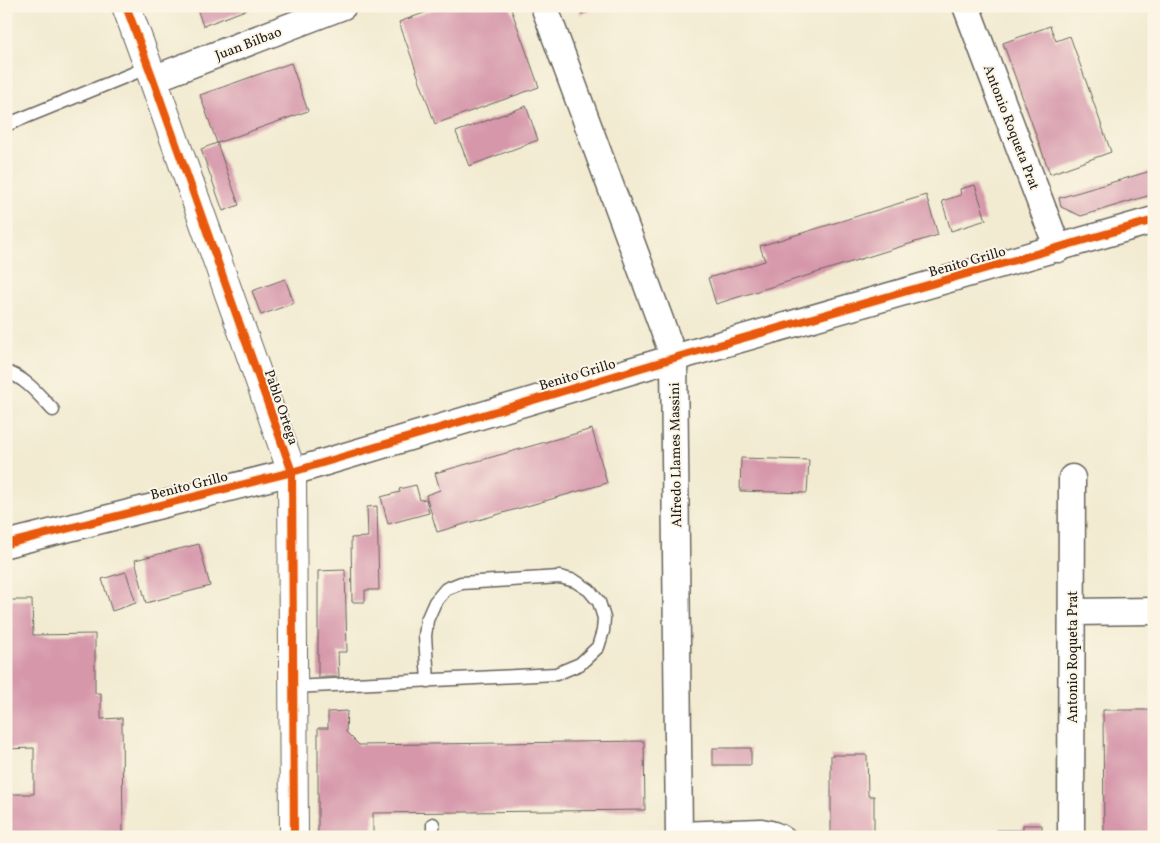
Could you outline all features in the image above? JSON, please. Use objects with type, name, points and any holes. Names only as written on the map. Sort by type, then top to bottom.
[{"type":"street","name":"Pablo Ortega","points":[[126,6],[292,472],[294,837]]},
{"type":"street","name":"Juan Bilbao","points":[[151,73],[342,6]]},
{"type":"street","name":"Alfredo Llames Massini","points":[[544,6],[674,358],[679,832]]},
{"type":"street","name":"Antonio Roqueta Prat","points":[[966,6],[1058,248]]},
{"type":"street","name":"Benito Grillo","points":[[6,544],[292,472],[674,358],[1154,220]]},
{"type":"street","name":"Antonio Roqueta Prat","points":[[1071,837],[1072,478]]},
{"type":"street","points":[[1072,612],[1154,612]]},
{"type":"lane","points":[[6,125],[151,73]]},
{"type":"lane","points":[[6,372],[13,374],[28,385],[53,410]]},
{"type":"lane","points":[[293,687],[428,681],[556,674],[580,664],[598,647],[604,618],[599,602],[589,590],[575,581],[560,577],[461,583],[446,589],[435,602],[427,620],[425,636],[428,681]]},
{"type":"lane","points":[[679,832],[761,826],[772,827],[786,832],[790,837]]},
{"type":"building","points":[[196,6],[256,6],[203,26]]},
{"type":"building","points":[[443,6],[510,6],[539,87],[435,124],[399,22]]},
{"type":"building","points":[[578,6],[600,6],[581,14]]},
{"type":"building","points":[[1050,26],[1056,41],[1070,36],[1111,152],[1050,174],[1003,43]]},
{"type":"building","points":[[291,63],[308,111],[217,143],[200,95]]},
{"type":"building","points":[[526,106],[538,140],[469,166],[456,132]]},
{"type":"building","points":[[217,143],[239,205],[223,211],[201,149]]},
{"type":"building","points":[[1154,170],[1154,194],[1081,216],[1061,207],[1059,198]]},
{"type":"building","points":[[975,185],[986,220],[951,231],[942,201],[961,195],[960,189]]},
{"type":"building","points":[[926,195],[938,235],[716,304],[708,278],[765,261],[760,246]]},
{"type":"building","points":[[285,279],[294,303],[261,315],[252,291]]},
{"type":"building","points":[[592,429],[607,483],[437,532],[426,495],[440,490],[435,473]]},
{"type":"building","points":[[741,458],[809,460],[807,493],[740,491]]},
{"type":"building","points":[[416,485],[420,500],[426,499],[429,513],[388,524],[381,497],[400,492],[399,489]]},
{"type":"building","points":[[377,506],[379,590],[365,590],[365,602],[352,602],[351,538],[368,537],[367,507]]},
{"type":"building","points":[[199,544],[210,586],[146,603],[135,560]]},
{"type":"building","points":[[345,570],[347,652],[338,652],[339,677],[318,677],[318,571]]},
{"type":"building","points":[[126,572],[136,603],[112,611],[102,579]]},
{"type":"building","points":[[6,600],[32,600],[33,635],[95,634],[95,693],[101,693],[101,719],[122,718],[123,837],[6,837],[6,794],[34,794],[34,748],[6,749]]},
{"type":"building","points":[[1103,710],[1154,710],[1154,837],[1104,837]]},
{"type":"building","points":[[347,711],[346,732],[359,745],[644,741],[645,810],[373,813],[373,837],[318,837],[318,728],[328,728],[328,712]]},
{"type":"building","points":[[713,748],[751,748],[751,765],[713,765]]},
{"type":"building","points":[[831,755],[867,755],[868,796],[874,796],[874,837],[831,837]]},
{"type":"building","points":[[1023,825],[1042,825],[1042,837],[997,837],[997,830],[1023,830]]},
{"type":"cycle path","points":[[126,6],[292,472],[294,837]]},
{"type":"cycle path","points":[[6,544],[292,472],[674,358],[1154,220]]}]
